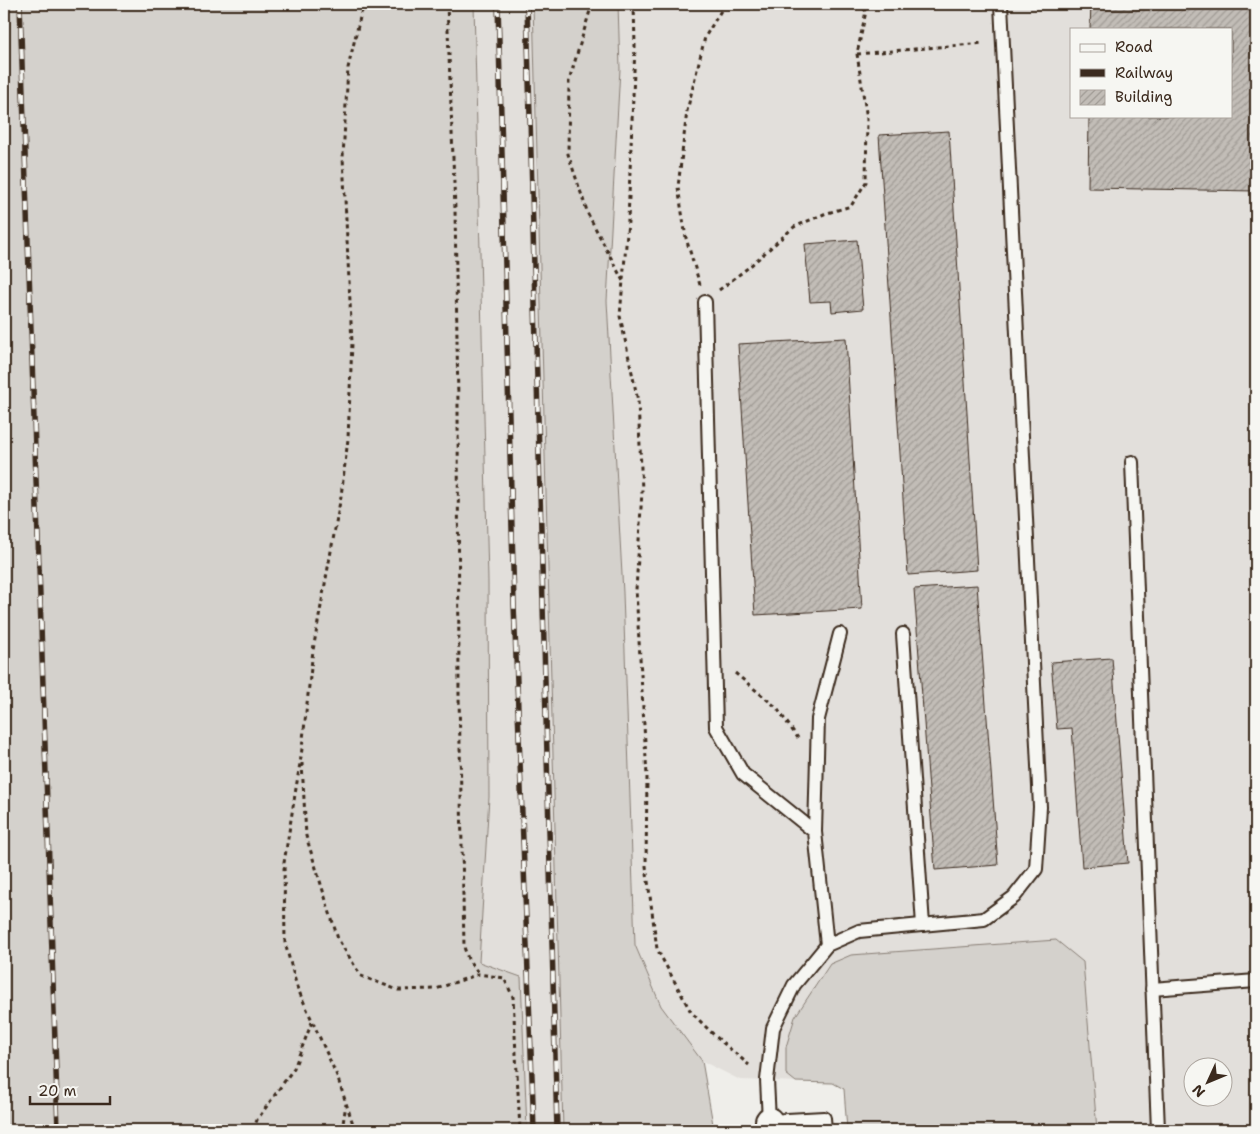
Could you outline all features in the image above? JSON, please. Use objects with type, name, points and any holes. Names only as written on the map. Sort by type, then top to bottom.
[{"type":"lane","points":[[825,1130],[824,1118],[770,1126],[767,1080],[774,1028],[794,985],[827,945],[859,931],[984,919],[1014,897],[1036,869],[1039,798],[1001,4]]},
{"type":"lane","points":[[705,302],[716,727],[743,774],[815,832]]},
{"type":"lane","points":[[1132,462],[1158,1130]]},
{"type":"lane","points":[[827,945],[815,832],[816,766],[818,719],[840,634]]},
{"type":"lane","points":[[903,634],[923,925]]},
{"type":"lane","points":[[1152,989],[1256,981]]},
{"type":"path","points":[[355,1130],[337,1076],[297,987],[285,943],[284,863],[301,757],[313,650],[342,496],[348,439],[352,343],[343,157],[348,68],[361,13],[366,4]]},
{"type":"path","points":[[447,4],[455,218],[458,404],[458,696],[464,947],[468,959],[478,974]]},
{"type":"path","points":[[592,4],[569,81],[568,154],[588,214],[623,282]]},
{"type":"path","points":[[634,4],[636,46],[628,221],[620,316],[638,401],[642,491],[636,590],[647,776],[646,866],[657,949],[691,1012],[715,1036],[767,1080]]},
{"type":"path","points":[[725,4],[705,37],[687,111],[678,187],[686,238],[705,302],[794,227],[824,214],[851,206],[866,182],[867,119],[857,54],[866,12],[859,4]]},
{"type":"path","points":[[857,54],[1003,41]]},
{"type":"path","points":[[714,657],[776,707],[816,766]]},
{"type":"path","points":[[301,757],[306,836],[338,939],[361,976],[398,990],[436,990],[478,974],[504,978],[512,997],[520,1130]]},
{"type":"path","points":[[253,1130],[294,1068],[312,1022]]},
{"type":"path","points":[[342,1130],[346,1101]]},
{"type":"shaded area","points":[[4,4],[474,4],[488,581],[489,797],[479,962],[521,977],[527,1130],[4,1130]]},
{"type":"shaded area","points":[[474,4],[533,4],[563,1130],[527,1130],[521,978],[479,962],[489,797],[488,581]]},
{"type":"shaded area","points":[[533,4],[618,4],[620,69],[607,301],[623,593],[635,945],[661,1006],[702,1061],[714,1130],[563,1130]]},
{"type":"shaded area","points":[[618,4],[1256,4],[1256,1130],[847,1130],[844,1090],[833,1083],[740,1080],[702,1061],[661,1006],[635,945],[623,593],[607,301],[620,69]]},
{"type":"shaded area","points":[[1056,940],[1083,962],[1097,1130],[847,1130],[844,1089],[833,1083],[796,1082],[786,1074],[786,1047],[795,1017],[830,964],[851,955]]},
{"type":"building","points":[[1091,4],[1256,4],[1256,191],[1088,188],[1089,118],[1232,118],[1232,28],[1090,28]]},
{"type":"building","points":[[949,131],[977,570],[908,575],[879,135]]},
{"type":"building","points":[[857,240],[863,309],[832,312],[831,301],[810,302],[805,244]]},
{"type":"building","points":[[846,338],[862,609],[755,615],[738,344]]},
{"type":"building","points":[[977,585],[998,865],[935,870],[914,589]]},
{"type":"building","points":[[1112,658],[1128,863],[1082,867],[1072,728],[1057,729],[1051,662]]},
{"type":"railway","points":[[20,4],[58,1130]]},
{"type":"railway","points":[[498,4],[514,604],[534,1130]]},
{"type":"railway","points":[[527,4],[557,1130]]}]
